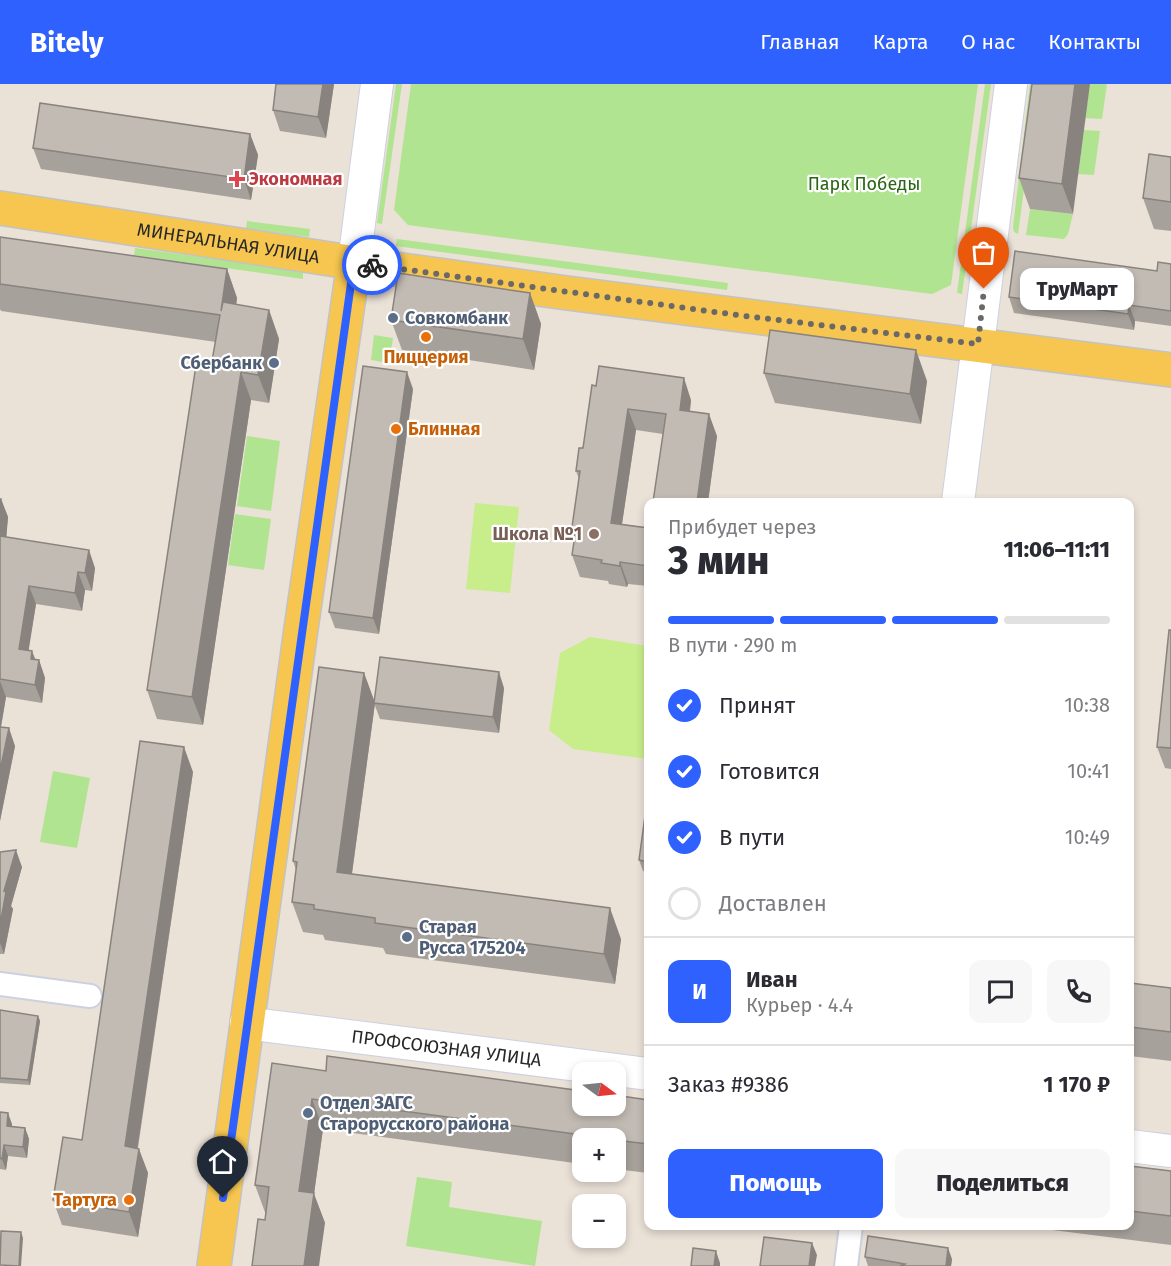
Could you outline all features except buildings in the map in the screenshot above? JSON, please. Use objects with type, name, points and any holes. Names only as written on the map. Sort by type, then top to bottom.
[{"type":"main road","name":"МИНЕРАЛЬНАЯ УЛИЦА","points":[[0,208],[354,262],[737,315],[1171,370]]},
{"type":"main road","points":[[214,1266],[246,1023],[354,262]]},
{"type":"street","points":[[354,262],[377,84]]},
{"type":"street","points":[[959,498],[1011,84]]},
{"type":"street","points":[[0,984],[90,996]]},
{"type":"street","name":"ПРОФСОЮЗНАЯ УЛИЦА","points":[[246,1023],[644,1073]]},
{"type":"street","points":[[1134,1146],[1171,1151]]},
{"type":"street","points":[[846,1266],[850,1230]]},
{"type":"green space","points":[[396,84],[402,84],[382,224],[377,223]]},
{"type":"green space","name":"Парк Победы","points":[[411,84],[978,84],[951,285],[932,294],[408,225],[394,210]]},
{"type":"green space","points":[[985,84],[991,84],[962,294],[957,293]]},
{"type":"green space","points":[[1030,84],[1038,84],[1018,234],[1014,232],[1013,227]]},
{"type":"green space","points":[[1090,84],[1107,84],[1102,119],[1085,118]]},
{"type":"green space","points":[[1084,130],[1100,131],[1094,175],[1078,174]]},
{"type":"green space","points":[[1030,209],[1073,214],[1068,234],[1064,239],[1026,235]]},
{"type":"green space","points":[[247,221],[310,229],[309,237],[246,229]]},
{"type":"green space","points":[[397,239],[728,283],[727,290],[396,246]]},
{"type":"green space","points":[[135,248],[303,271],[303,279],[134,255]]},
{"type":"green space","points":[[374,335],[393,338],[389,363],[371,360]]},
{"type":"green space","points":[[247,436],[280,441],[271,511],[237,506]]},
{"type":"green space","points":[[475,503],[519,507],[510,593],[466,589]]},
{"type":"green space","points":[[235,514],[271,519],[264,570],[228,565]]},
{"type":"green space","points":[[590,637],[644,645],[644,758],[573,749],[549,730],[560,653]]},
{"type":"green space","points":[[53,771],[90,778],[77,848],[40,842]]},
{"type":"green space","points":[[417,1177],[452,1182],[449,1207],[542,1221],[535,1266],[406,1246]]},
{"type":"way so far","points":[[372,265],[545,290],[978,344],[984,289]]},
{"type":"place","name":"Экономная","points":[[237,179]]},
{"type":"place","name":"ТруМарт","points":[[984,289]]},
{"type":"place","name":"Совкомбанк","points":[[393,318]]},
{"type":"place","name":"Пиццерия","points":[[426,337]]},
{"type":"place","name":"Сбербанк","points":[[274,363]]},
{"type":"place","name":"Блинная","points":[[396,429]]},
{"type":"place","name":"Школа №1","points":[[594,534]]},
{"type":"place","name":"Старая Русса 175204","points":[[407,937]]},
{"type":"place","name":"Отдел ЗАГС Старорусского района","points":[[308,1113]]},
{"type":"place","name":"Тартуга","points":[[129,1200]]},
{"type":"route","points":[[223,1198],[354,262],[372,265]]}]
